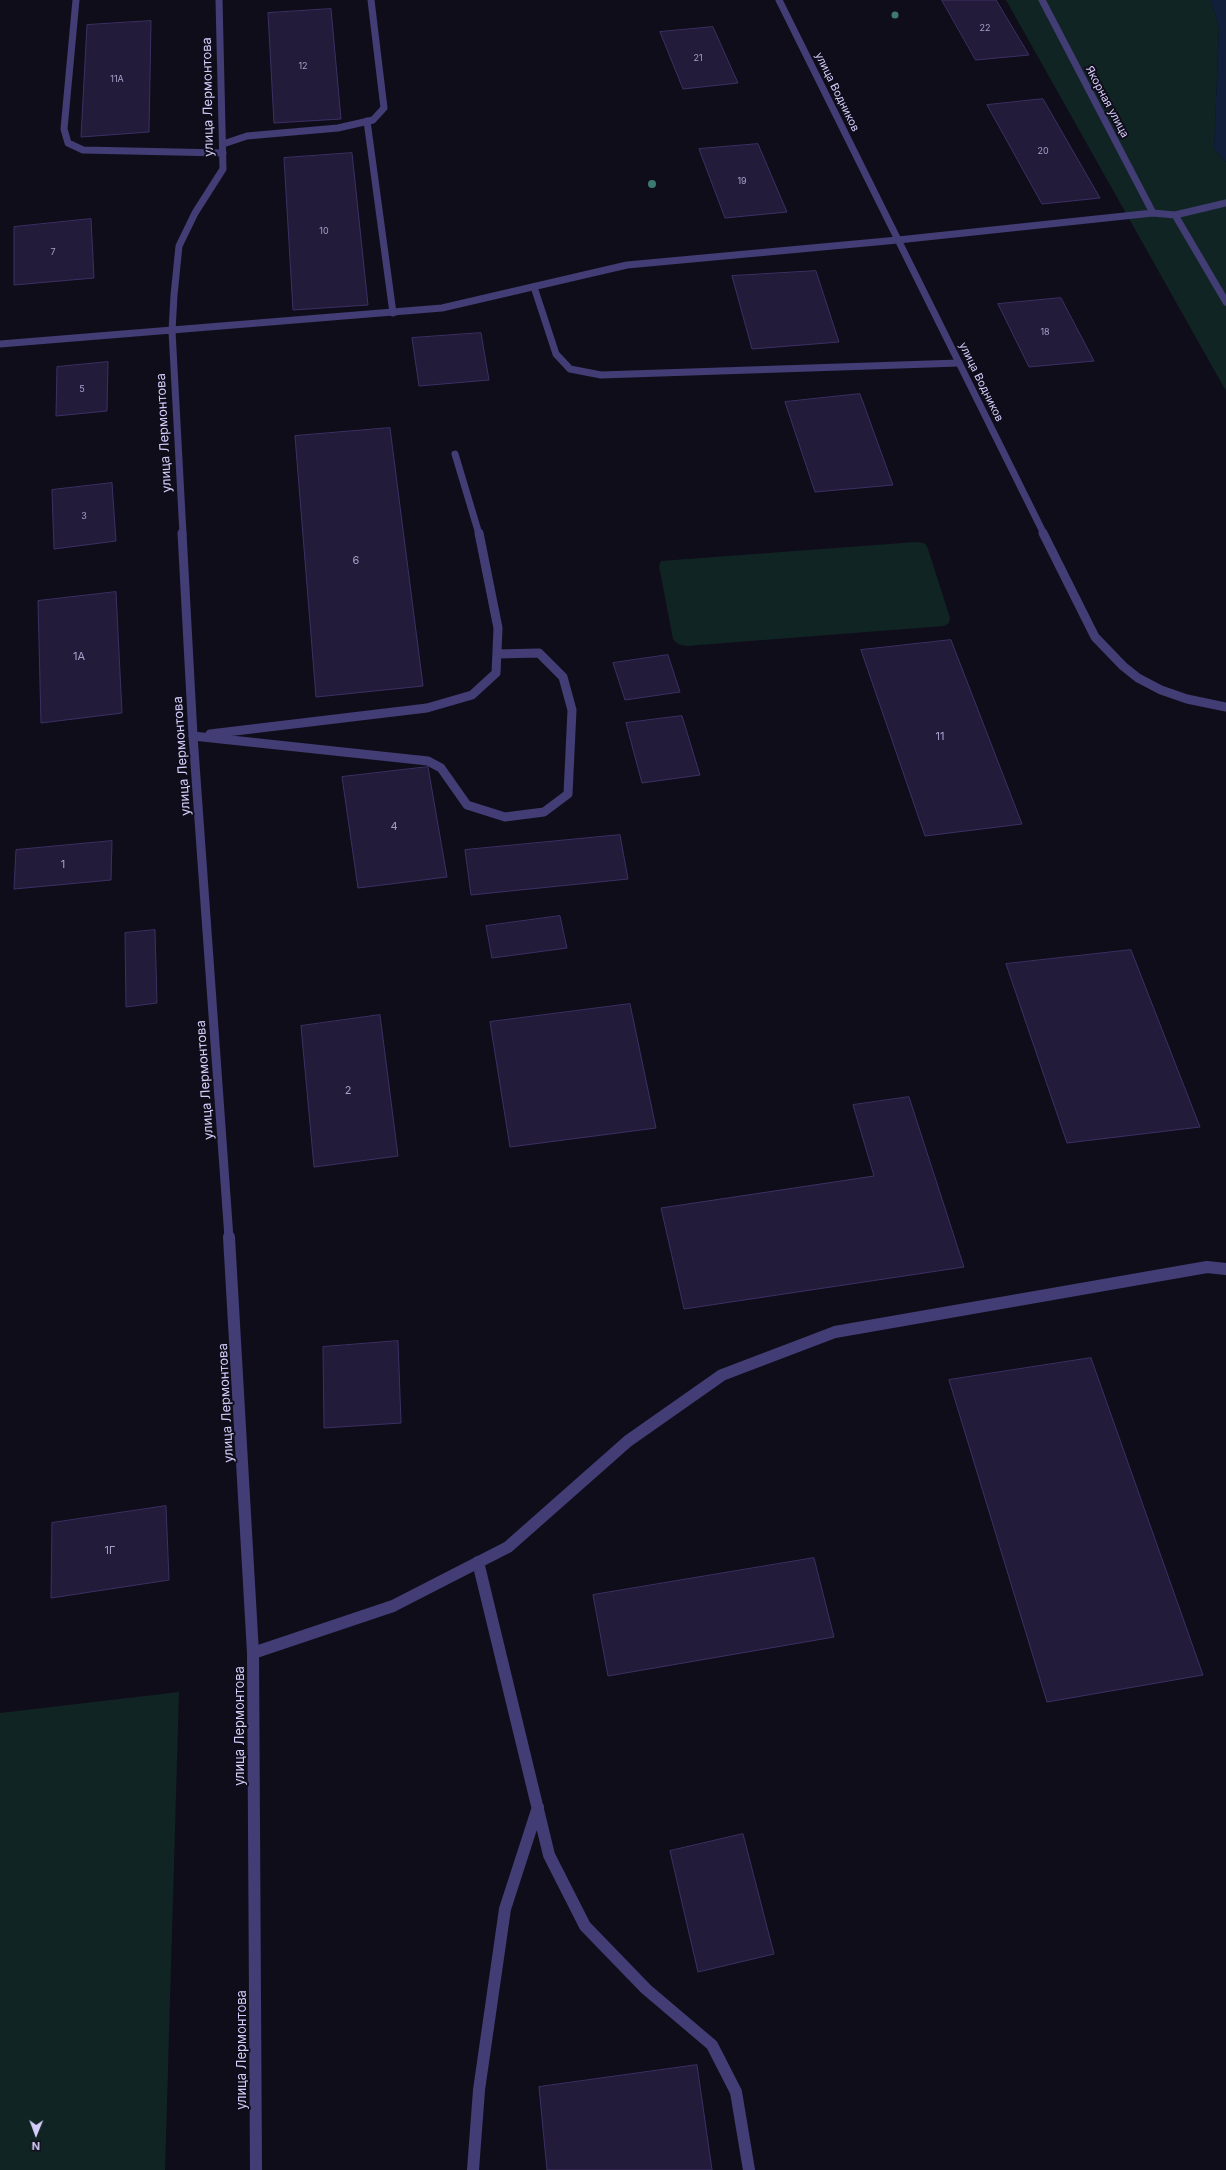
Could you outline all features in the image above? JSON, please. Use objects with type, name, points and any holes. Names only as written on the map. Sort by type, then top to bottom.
[{"type":"street","points":[[76,0],[71,67],[64,129],[68,143],[83,150],[223,149],[247,136],[338,128],[374,120],[384,108],[371,0]]},
{"type":"street","name":"улица Лермонтова","points":[[219,0],[223,169],[195,213],[180,246],[174,295],[172,331],[192,736],[228,1216],[253,1653],[256,2170]]},
{"type":"street","name":"улица Водников","points":[[779,0],[1095,637],[1127,670],[1150,685],[1179,698],[1226,707]]},
{"type":"street","name":"Якорная улица","points":[[1042,0],[1153,213]]},
{"type":"street","points":[[367,121],[393,313]]},
{"type":"street","points":[[0,344],[442,308],[627,265],[898,240],[1153,213],[1175,214],[1226,202]]},
{"type":"street","points":[[1175,214],[1226,302]]},
{"type":"street","points":[[534,286],[556,354],[570,369],[601,375],[959,363]]},
{"type":"street","points":[[192,736],[427,708],[472,695],[496,673],[498,628],[478,530],[455,454]]},
{"type":"street","points":[[192,736],[428,761],[441,768],[467,805],[505,817],[544,812],[568,794],[572,710],[563,677],[539,653],[497,654]]},
{"type":"street","points":[[253,1653],[393,1606],[508,1547],[628,1441],[722,1375],[835,1332],[1207,1267],[1226,1269]]},
{"type":"street","points":[[478,1562],[549,1855],[585,1926],[646,1990],[712,2045],[736,2092],[749,2170]]},
{"type":"street","points":[[473,2170],[479,2090],[505,1909],[538,1807]]},
{"type":"green space","points":[[1006,0],[1211,0],[1219,28],[1214,149],[1226,162],[1226,391]]},
{"type":"green space","points":[[916,542],[924,543],[927,546],[950,618],[949,623],[944,626],[686,646],[678,644],[673,639],[659,566],[661,561]]},
{"type":"green space","points":[[179,1692],[165,2170],[0,2170],[0,1713]]},
{"type":"water","points":[[1211,0],[1226,0],[1226,162],[1214,149],[1219,28]]},
{"type":"building","points":[[942,0],[996,0],[1029,55],[976,60]]},
{"type":"building","points":[[331,9],[341,119],[274,123],[268,13]]},
{"type":"building","points":[[151,21],[149,132],[81,137],[87,25]]},
{"type":"building","points":[[713,27],[738,83],[683,89],[660,32]]},
{"type":"building","points":[[1043,99],[1100,198],[1042,204],[987,105]]},
{"type":"building","points":[[758,144],[787,212],[725,218],[699,149]]},
{"type":"building","points":[[352,153],[368,305],[293,310],[284,158]]},
{"type":"building","points":[[91,219],[94,278],[14,285],[14,227]]},
{"type":"building","points":[[816,271],[839,342],[752,349],[732,276]]},
{"type":"building","points":[[1061,298],[1094,361],[1029,367],[998,304]]},
{"type":"building","points":[[481,333],[489,380],[419,386],[412,338]]},
{"type":"building","points":[[108,362],[107,411],[56,416],[57,367]]},
{"type":"building","points":[[860,394],[893,485],[815,492],[785,402]]},
{"type":"building","points":[[390,428],[423,686],[316,697],[295,436]]},
{"type":"building","points":[[112,483],[116,541],[54,549],[52,490]]},
{"type":"building","points":[[116,592],[122,713],[41,723],[38,601]]},
{"type":"building","points":[[951,640],[1022,824],[925,836],[861,650]]},
{"type":"building","points":[[668,655],[680,692],[625,700],[613,663]]},
{"type":"building","points":[[682,716],[700,775],[642,783],[626,723]]},
{"type":"building","points":[[428,767],[447,877],[358,888],[342,777]]},
{"type":"building","points":[[620,835],[628,879],[471,895],[465,850]]},
{"type":"building","points":[[112,841],[111,880],[14,889],[16,850]]},
{"type":"building","points":[[560,916],[567,948],[492,958],[486,926]]},
{"type":"building","points":[[155,930],[157,1003],[126,1007],[125,933]]},
{"type":"building","points":[[1131,950],[1200,1127],[1067,1143],[1006,964]]},
{"type":"building","points":[[630,1004],[656,1128],[510,1147],[490,1022]]},
{"type":"building","points":[[380,1015],[398,1156],[314,1167],[301,1026]]},
{"type":"building","points":[[909,1097],[964,1267],[684,1309],[661,1208],[874,1176],[853,1105]]},
{"type":"building","points":[[398,1341],[401,1423],[324,1428],[323,1347]]},
{"type":"building","points":[[1091,1358],[1203,1675],[1047,1702],[949,1380]]},
{"type":"building","points":[[166,1506],[169,1580],[51,1598],[52,1523]]},
{"type":"building","points":[[814,1558],[834,1637],[608,1676],[593,1595]]},
{"type":"building","points":[[743,1834],[774,1954],[698,1972],[670,1851]]},
{"type":"building","points":[[697,2065],[712,2170],[547,2170],[539,2087]]}]
